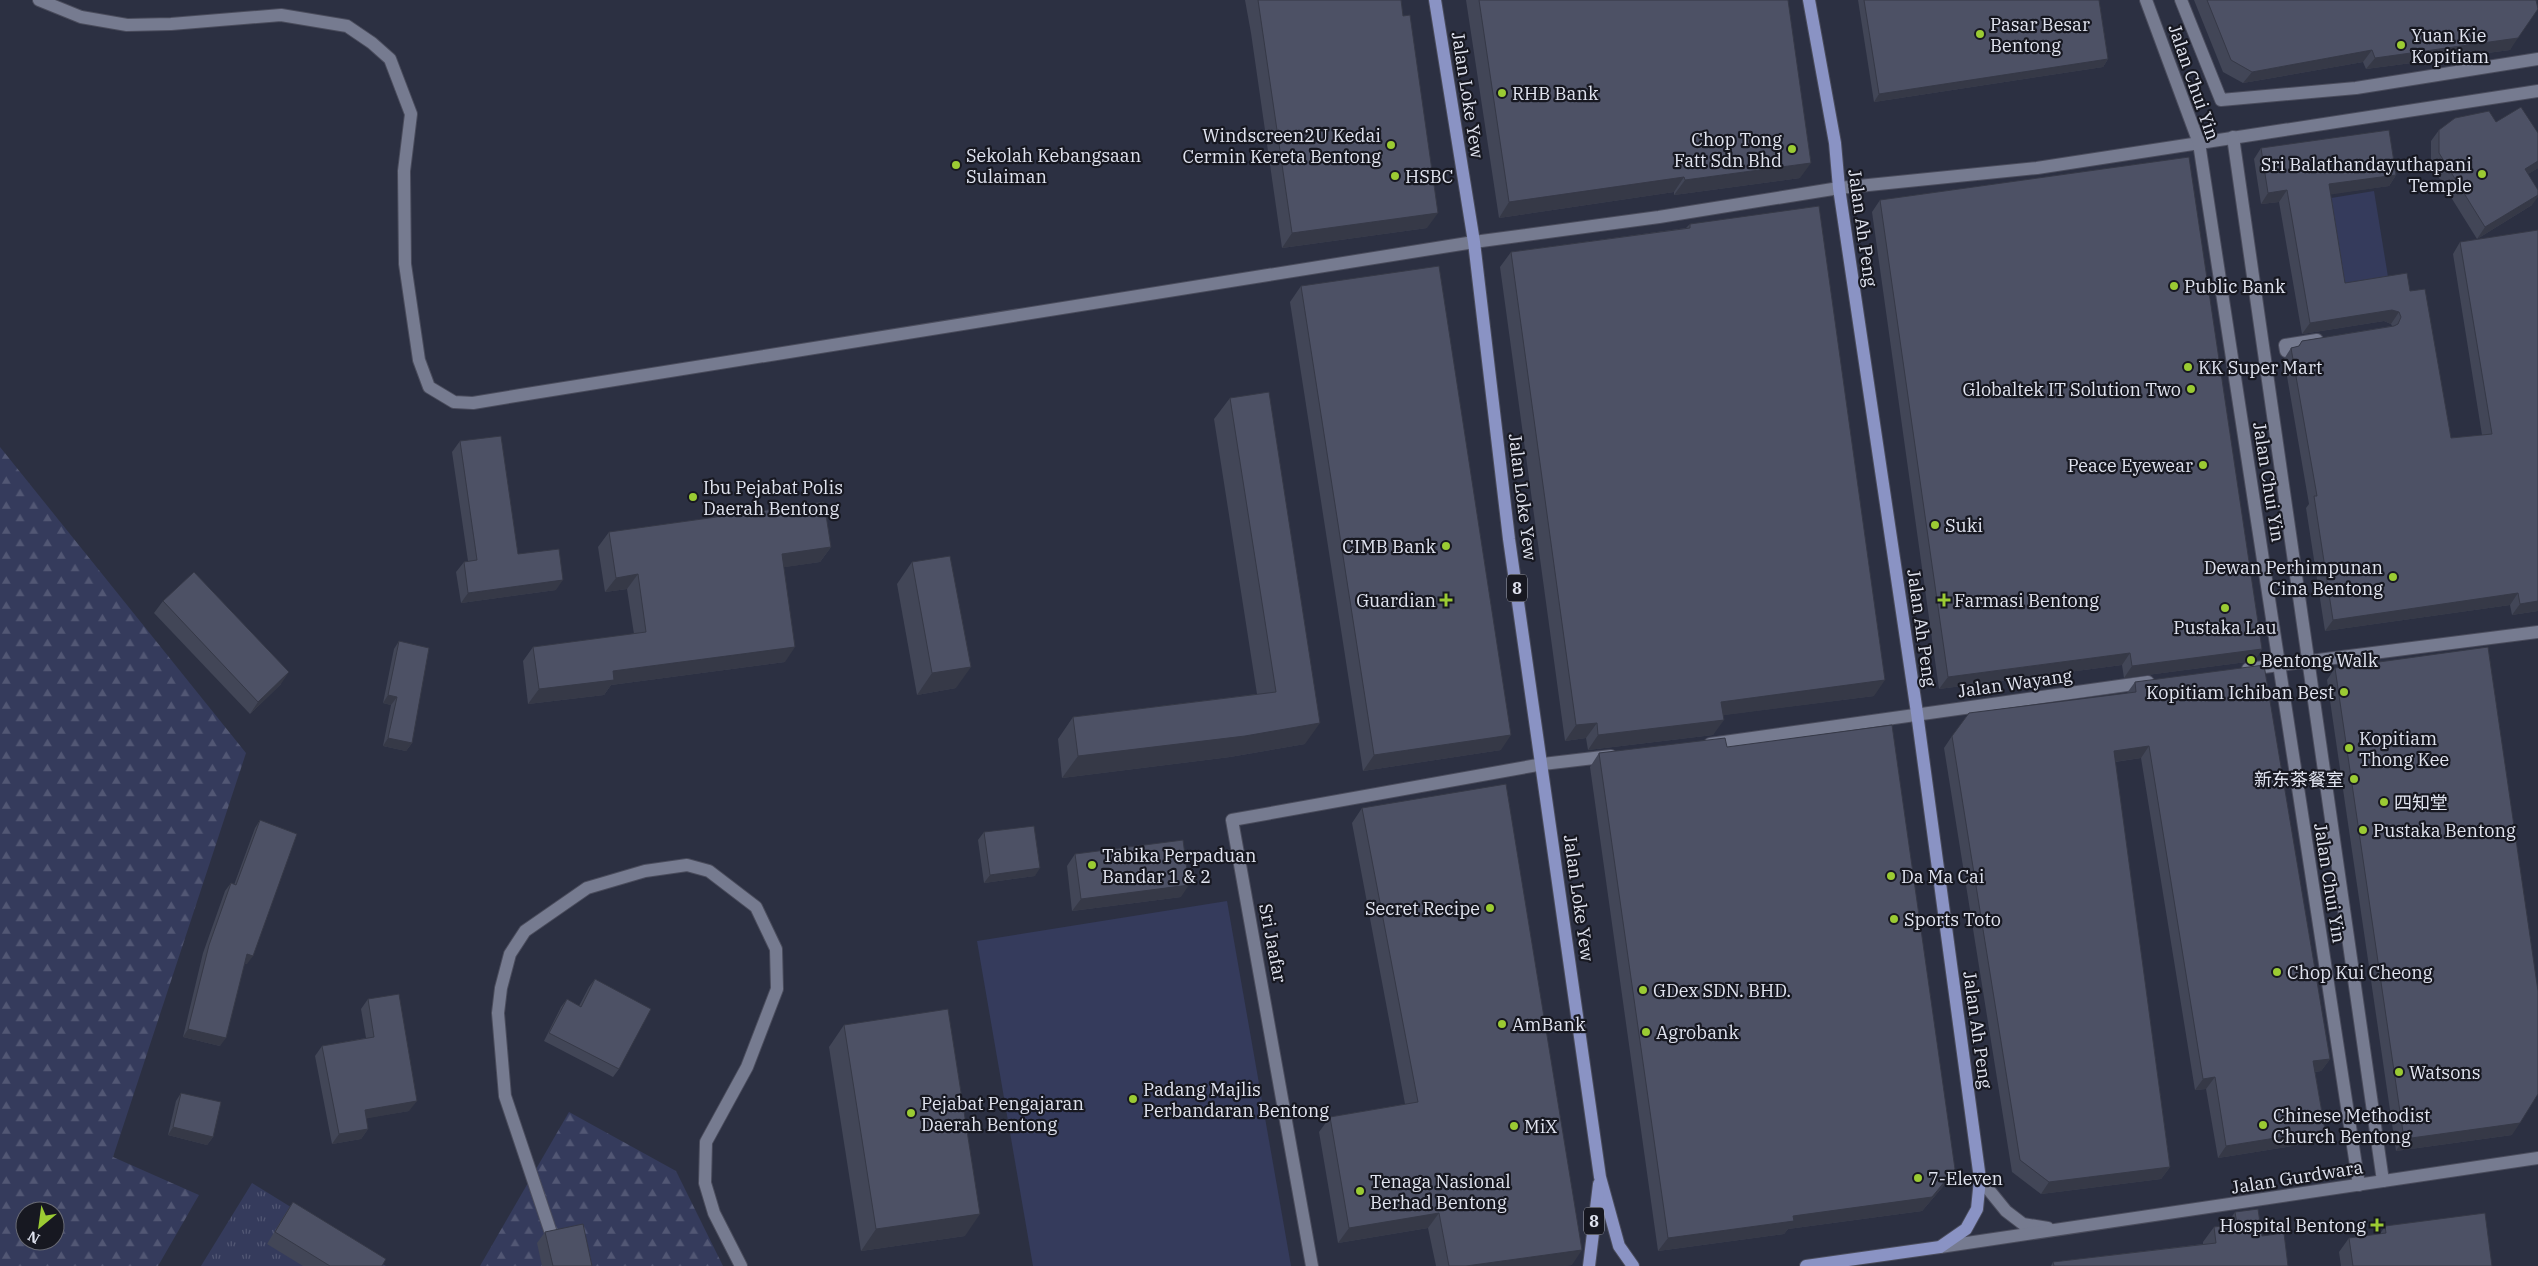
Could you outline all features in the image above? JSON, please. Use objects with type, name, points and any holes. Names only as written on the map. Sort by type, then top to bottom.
[{"type":"main road","name":"Jalan Loke Yew","points":[[1435,0],[1474,242],[1509,539],[1543,764],[1600,1177]]},
{"type":"main road","name":"Jalan Ah Peng","points":[[1810,0],[1835,143],[1839,188],[1917,713],[1980,1180],[1977,1210],[1966,1229],[1940,1247]]},
{"type":"main road","name":"8","points":[[1589,1266],[1600,1177]]},
{"type":"main road","points":[[1600,1177],[1619,1246],[1633,1266]]},
{"type":"main road","points":[[1806,1266],[1940,1247]]},
{"type":"street","points":[[39,0],[81,17],[127,25],[171,24],[281,16],[347,26],[372,43],[390,59],[411,114],[404,171],[405,264],[419,360],[429,387],[454,402],[473,402],[521,395],[1474,242],[1659,217],[1839,188],[2037,168],[2538,91]]},
{"type":"street","name":"Jalan Chui Yin","points":[[2146,0],[2199,142],[2359,1185]]},
{"type":"street","points":[[2181,0],[2221,100],[2356,88],[2538,60]]},
{"type":"street","name":"Jalan Chui Yin","points":[[2233,138],[2383,1181]]},
{"type":"street","points":[[2286,351],[2285,345],[2330,338]]},
{"type":"street","points":[[2239,670],[2492,640],[2538,632]]},
{"type":"street","name":"Jalan Wayang","points":[[1695,746],[1917,713],[2164,680]]},
{"type":"street","points":[[1543,764],[1628,754]]},
{"type":"street","name":"Sri Jaafar","points":[[1312,1266],[1232,820],[1543,764]]},
{"type":"street","points":[[551,1233],[505,1096],[498,1013],[501,988],[510,954],[525,931],[587,888],[645,871],[687,865],[709,871],[756,907],[776,948],[777,989],[747,1067],[706,1142],[705,1183],[714,1213],[741,1266]]},
{"type":"street","name":"Jalan Gurdwara","points":[[1940,1247],[2538,1158]]},
{"type":"street","points":[[1980,1180],[2006,1211],[2023,1224],[2061,1230]]},
{"type":"green space","points":[[2374,191],[2389,283],[2340,291],[2325,199]]},
{"type":"green space","points":[[0,447],[246,753],[113,1157],[199,1195],[158,1266],[0,1266]]},
{"type":"green space","name":"Padang Majlis Perbandaran Bentong","points":[[1227,901],[1291,1266],[1033,1266],[977,941]]},
{"type":"green space","points":[[569,1112],[676,1171],[723,1266],[480,1266]]},
{"type":"green space","points":[[252,1183],[386,1266],[201,1266]]},
{"type":"building","points":[[1258,0],[1401,0],[1403,16],[1410,15],[1438,213],[1292,233]]},
{"type":"building","points":[[1479,0],[1788,0],[1811,163],[1685,180],[1684,177],[1509,202]]},
{"type":"building","name":"Pasar Besar Bentong","points":[[1864,0],[2099,0],[2108,59],[1879,94]]},
{"type":"building","points":[[2207,0],[2536,0],[2538,9],[2518,38],[2375,58],[2372,50],[2252,72],[2231,60]]},
{"type":"building","name":"Sri Balathandayuthapani Temple","points":[[2521,107],[2538,133],[2538,161],[2525,169],[2538,190],[2538,195],[2485,227],[2439,153],[2439,130],[2455,118],[2489,111],[2496,122]]},
{"type":"building","points":[[2389,130],[2396,175],[2329,184],[2345,283],[2407,273],[2410,291],[2425,289],[2451,438],[2492,434],[2460,242],[2538,230],[2538,601],[2520,604],[2518,593],[2333,620],[2314,496],[2317,496],[2291,348],[2299,346],[2302,341],[2394,326],[2398,324],[2401,317],[2399,312],[2392,310],[2310,323],[2287,190],[2268,193],[2261,148]]},
{"type":"building","points":[[2189,157],[2262,649],[2132,666],[2130,653],[1948,677],[1880,200]]},
{"type":"building","points":[[1819,206],[1885,680],[1721,702],[1724,720],[1598,735],[1597,723],[1576,725],[1511,252],[1690,228],[1690,224]]},
{"type":"building","points":[[1439,266],[1511,735],[1374,755],[1301,286]]},
{"type":"building","points":[[1269,392],[1320,723],[1245,736],[1078,756],[1073,717],[1276,692],[1230,398]]},
{"type":"building","points":[[501,436],[518,554],[559,549],[563,580],[468,593],[464,562],[477,560],[460,441]]},
{"type":"building","points":[[824,502],[831,547],[782,554],[795,647],[613,671],[614,680],[539,689],[533,647],[646,632],[638,574],[616,578],[609,532]]},
{"type":"building","points":[[950,556],[971,667],[932,673],[912,562]]},
{"type":"building","points":[[194,572],[289,672],[258,702],[163,601]]},
{"type":"building","points":[[399,641],[429,648],[412,743],[388,738],[397,697],[388,695]]},
{"type":"building","points":[[2488,647],[2538,991],[2538,1094],[2520,1123],[2404,1139],[2335,668]]},
{"type":"building","points":[[2264,665],[2330,1059],[2313,1061],[2325,1130],[2226,1146],[2215,1077],[2203,1079],[2149,746],[2114,751],[2170,1167],[2049,1182],[2020,1160],[1952,736],[1969,713],[2136,692],[2135,682]]},
{"type":"building","points":[[1892,725],[1955,1169],[1932,1197],[1793,1216],[1794,1221],[1668,1238],[1599,753],[1725,738],[1727,747]]},
{"type":"building","points":[[1506,784],[1582,1250],[1466,1266],[1449,1266],[1439,1213],[1349,1228],[1330,1117],[1418,1102],[1362,808]]},
{"type":"building","points":[[260,820],[297,834],[253,956],[247,954],[226,1038],[188,1029],[209,945],[231,883],[236,885]]},
{"type":"building","points":[[1034,826],[1040,868],[990,875],[984,832]]},
{"type":"building","points":[[1183,840],[1189,885],[1081,899],[1075,854]]},
{"type":"building","points":[[595,979],[651,1009],[619,1069],[549,1033],[567,999],[581,1007]]},
{"type":"building","points":[[399,994],[417,1101],[365,1110],[368,1129],[339,1134],[322,1046],[374,1037],[368,999]]},
{"type":"building","points":[[948,1009],[980,1214],[876,1229],[844,1025]]},
{"type":"building","points":[[181,1093],[221,1102],[213,1137],[173,1127]]},
{"type":"building","points":[[293,1202],[386,1259],[382,1266],[330,1266],[275,1232]]},
{"type":"building","points":[[2258,1209],[2262,1236],[2284,1233],[2288,1266],[2054,1266],[2053,1262],[2216,1243],[2214,1227],[2237,1224],[2235,1212]]},
{"type":"building","points":[[2485,1213],[2492,1266],[2353,1266],[2349,1238],[2386,1233],[2385,1226]]},
{"type":"building","points":[[583,1224],[592,1266],[553,1266],[545,1232]]},
{"type":"place","name":"Pasar Besar Bentong","points":[[1980,34]]},
{"type":"place","name":"Yuan Kie Kopitiam","points":[[2401,45]]},
{"type":"place","name":"RHB Bank","points":[[1502,93]]},
{"type":"place","name":"Windscreen2U Kedai Cermin Kereta Bentong","points":[[1391,145]]},
{"type":"place","name":"Chop Tong Fatt Sdn Bhd","points":[[1792,149]]},
{"type":"place","name":"Sekolah Kebangsaan Sulaiman","points":[[956,165]]},
{"type":"place","name":"Sri Balathandayuthapani Temple","points":[[2482,174]]},
{"type":"place","name":"HSBC","points":[[1395,176]]},
{"type":"place","name":"Public Bank","points":[[2174,286]]},
{"type":"place","name":"KK Super Mart","points":[[2188,367]]},
{"type":"place","name":"Globaltek IT Solution Two","points":[[2191,389]]},
{"type":"place","name":"Peace Eyewear","points":[[2203,465]]},
{"type":"place","name":"Ibu Pejabat Polis Daerah Bentong","points":[[693,497]]},
{"type":"place","name":"Suki","points":[[1935,525]]},
{"type":"place","name":"CIMB Bank","points":[[1446,546]]},
{"type":"place","name":"Dewan Perhimpunan Cina Bentong","points":[[2393,577]]},
{"type":"place","name":"Guardian","points":[[1446,600]]},
{"type":"place","name":"Farmasi Bentong","points":[[1944,600]]},
{"type":"place","name":"Pustaka Lau","points":[[2225,608]]},
{"type":"place","name":"Bentong Walk","points":[[2251,660]]},
{"type":"place","name":"Kopitiam Ichiban Best","points":[[2344,692]]},
{"type":"place","name":"Kopitiam Thong Kee","points":[[2349,748]]},
{"type":"place","name":"新东茶餐室","points":[[2354,779]]},
{"type":"place","name":"四知堂","points":[[2384,802]]},
{"type":"place","name":"Pustaka Bentong","points":[[2363,830]]},
{"type":"place","name":"Tabika Perpaduan Bandar 1 & 2","points":[[1092,865]]},
{"type":"place","name":"Da Ma Cai","points":[[1891,876]]},
{"type":"place","name":"Secret Recipe","points":[[1490,908]]},
{"type":"place","name":"Sports Toto","points":[[1894,919]]},
{"type":"place","name":"Chop Kui Cheong","points":[[2277,972]]},
{"type":"place","name":"GDex SDN. BHD.","points":[[1643,990]]},
{"type":"place","name":"AmBank","points":[[1502,1024]]},
{"type":"place","name":"Agrobank","points":[[1646,1032]]},
{"type":"place","name":"Watsons","points":[[2399,1072]]},
{"type":"place","name":"Padang Majlis Perbandaran Bentong","points":[[1133,1099]]},
{"type":"place","name":"Pejabat Pengajaran Daerah Bentong","points":[[911,1113]]},
{"type":"place","name":"Chinese Methodist Church Bentong","points":[[2263,1125]]},
{"type":"place","name":"MiX","points":[[1514,1126]]},
{"type":"place","name":"7-Eleven","points":[[1918,1178]]},
{"type":"place","name":"Tenaga Nasional Berhad Bentong","points":[[1360,1191]]},
{"type":"place","name":"Hospital Bentong","points":[[2377,1225]]}]
